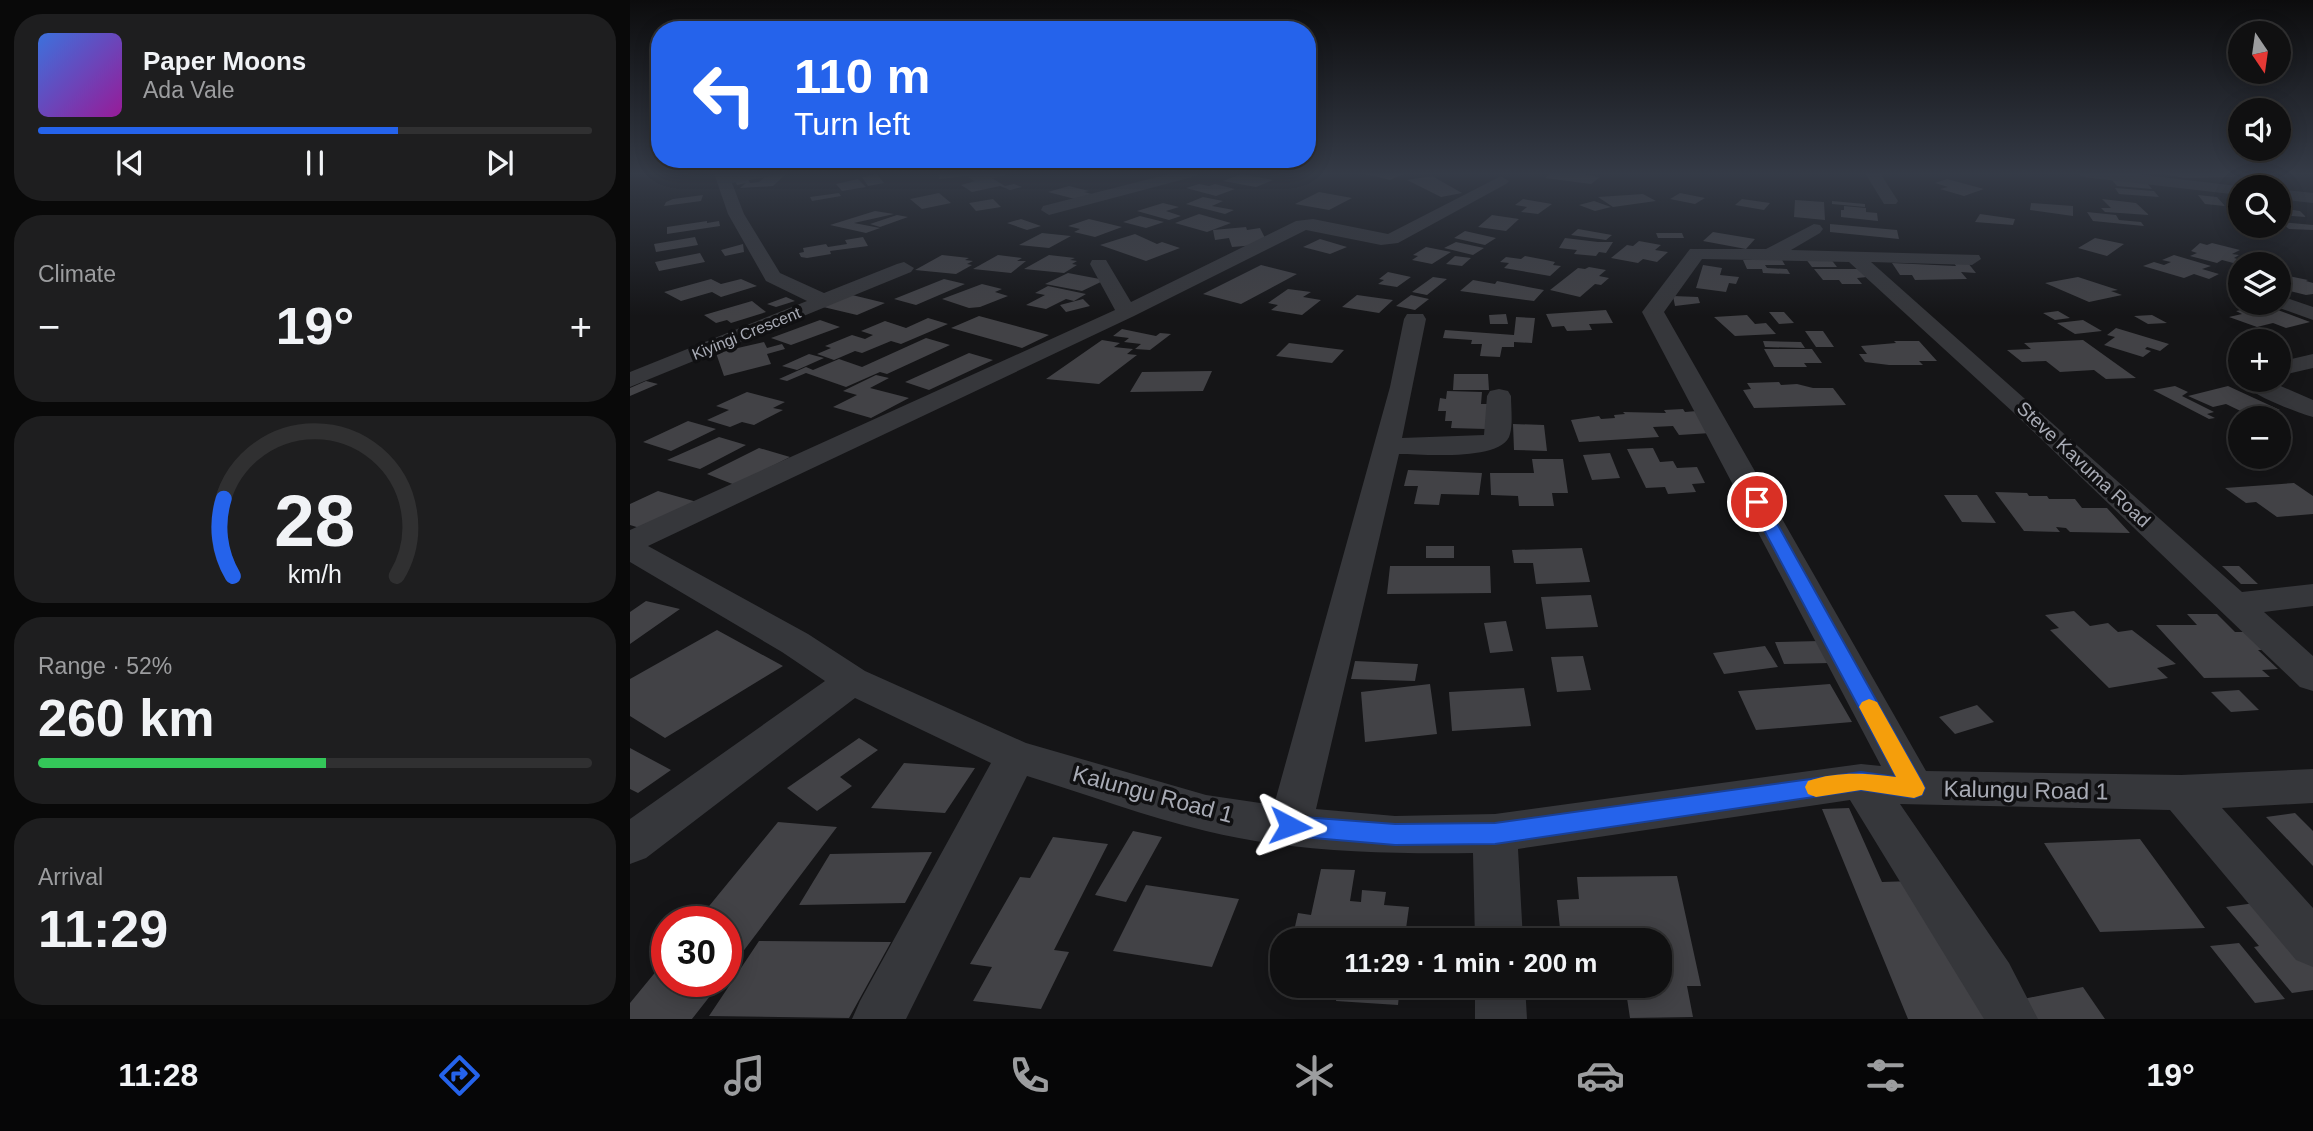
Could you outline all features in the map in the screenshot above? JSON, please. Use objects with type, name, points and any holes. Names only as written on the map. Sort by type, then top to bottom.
[{"type":"street","name":"Kiyingi Crescent","points":[[630,380],[819,302],[820,299],[773,277],[740,221]]},
{"type":"street","points":[[630,542],[1127,312],[1302,225],[1381,240],[1392,239],[1427,221]]},
{"type":"street","points":[[1770,254],[1815,229]]},
{"type":"street","points":[[1914,788],[1653,312],[1694,254],[1972,259]]},
{"type":"street","name":"Steve Kavuma Road","points":[[1852,255],[2023,408],[2313,677]]},
{"type":"street","points":[[1099,264],[1127,312]]},
{"type":"street","points":[[819,302],[904,268]]},
{"type":"street","points":[[2291,306],[2313,314]]},
{"type":"street","points":[[1290,826],[1402,387],[1415,319]]},
{"type":"street","points":[[2291,366],[2313,361]]},
{"type":"street","points":[[2272,392],[2313,410]]},
{"type":"street","points":[[1387,446],[1483,445],[1494,440],[1497,435],[1499,396]]},
{"type":"street","name":"Kalungu Road 1","points":[[630,550],[794,643],[852,681],[1016,756],[1206,813],[1290,826],[1395,835],[1495,833],[1861,781],[1914,788],[2181,793],[2313,786]]},
{"type":"street","points":[[2235,604],[2313,595]]},
{"type":"street","points":[[630,844],[852,681]]},
{"type":"street","points":[[877,1019],[1016,756]]},
{"type":"street","points":[[1861,781],[1991,981],[2012,1019]]},
{"type":"street","points":[[2181,793],[2313,943]]},
{"type":"street","points":[[1495,833],[1499,928]]},
{"type":"street","points":[[1500,998],[1501,1019]]},
{"type":"building","points":[[719,221],[720,226],[667,234],[667,227]]},
{"type":"building","points":[[844,221],[865,221],[854,223],[880,228],[866,233],[830,225]]},
{"type":"building","points":[[880,221],[898,221],[880,227],[870,224]]},
{"type":"building","points":[[1025,221],[1041,226],[1027,230],[1007,223]]},
{"type":"building","points":[[1084,221],[1095,221],[1122,227],[1095,237],[1074,232],[1080,229],[1068,226]]},
{"type":"building","points":[[1158,221],[1164,222],[1146,228],[1123,222]]},
{"type":"building","points":[[1182,221],[1222,221],[1231,223],[1207,232],[1175,223]]},
{"type":"building","points":[[1486,221],[1517,221],[1506,231],[1478,227]]},
{"type":"building","points":[[1976,221],[2014,221],[2013,225]]},
{"type":"building","points":[[2093,221],[2141,222],[2144,226]]},
{"type":"building","points":[[2291,223],[2313,225],[2313,230],[2291,229]]},
{"type":"building","points":[[1830,224],[1897,230],[1899,239],[1830,232]]},
{"type":"building","points":[[1246,227],[1247,230],[1260,228],[1268,244],[1232,247],[1229,238],[1215,240],[1213,230]]},
{"type":"building","points":[[1578,229],[1612,235],[1606,240],[1571,235]]},
{"type":"building","points":[[1465,231],[1496,238],[1485,245],[1454,238]]},
{"type":"building","points":[[1713,232],[1755,239],[1746,249],[1703,241]]},
{"type":"building","points":[[1042,233],[1071,236],[1049,248],[1019,245]]},
{"type":"building","points":[[1656,233],[1682,233],[1684,238],[1658,238]]},
{"type":"building","points":[[1135,234],[1157,244],[1162,242],[1180,248],[1146,261],[1100,245]]},
{"type":"building","points":[[695,237],[698,245],[656,252],[654,244]]},
{"type":"building","points":[[863,237],[868,246],[830,251],[831,254],[807,258],[801,257],[799,253],[804,252],[803,248],[847,244],[845,240]]},
{"type":"building","points":[[1565,238],[1613,242],[1606,253],[1599,252],[1596,256],[1574,254],[1577,250],[1559,248]]},
{"type":"building","points":[[2095,238],[2124,244],[2107,256],[2078,248]]},
{"type":"building","points":[[1320,239],[1347,247],[1330,254],[1303,247]]},
{"type":"building","points":[[1639,241],[1661,245],[1655,250],[1668,252],[1657,262],[1643,259],[1638,263],[1611,258],[1627,245],[1633,246]]},
{"type":"building","points":[[1456,242],[1484,248],[1473,255],[1444,248]]},
{"type":"building","points":[[2200,243],[2240,250],[2228,252],[2228,262],[2222,260],[2217,263],[2190,256],[2197,253],[2191,251]]},
{"type":"building","points":[[743,244],[744,252],[725,256],[721,250]]},
{"type":"building","points":[[1426,247],[1451,252],[1432,264],[1412,260],[1418,256],[1413,255]]},
{"type":"building","points":[[700,253],[705,262],[659,271],[655,262]]},
{"type":"building","points":[[942,255],[969,258],[965,260],[973,261],[967,264],[972,265],[956,274],[915,270]]},
{"type":"building","points":[[998,255],[1026,261],[1011,273],[973,269]]},
{"type":"building","points":[[1049,255],[1075,258],[1070,260],[1077,261],[1072,264],[1077,265],[1064,273],[1024,269]]},
{"type":"building","points":[[2174,255],[2211,266],[2202,269],[2219,274],[2209,279],[2194,274],[2184,278],[2143,266],[2154,262],[2164,265],[2171,262],[2162,260]]},
{"type":"building","points":[[1455,256],[1471,258],[1462,266],[1446,264]]},
{"type":"building","points":[[1525,256],[1555,262],[1553,265],[1561,266],[1550,276],[1504,268],[1509,263],[1500,262],[1506,257],[1521,259]]},
{"type":"building","points":[[1805,258],[1830,258],[1837,267],[1812,267]]},
{"type":"building","points":[[1743,260],[1782,260],[1785,265],[1765,265],[1767,268],[1787,269],[1790,274],[1763,273],[1762,269],[1747,269]]},
{"type":"building","points":[[1892,263],[1956,266],[1954,263],[1968,263],[1976,273],[1961,272],[1967,279],[1915,280],[1912,275],[1900,275]]},
{"type":"building","points":[[1261,265],[1297,274],[1241,304],[1203,294]]},
{"type":"building","points":[[1703,265],[1722,268],[1720,275],[1739,277],[1736,284],[1729,283],[1726,292],[1696,288]]},
{"type":"building","points":[[1578,268],[1606,270],[1599,276],[1609,278],[1601,285],[1595,284],[1580,297],[1550,290]]},
{"type":"building","points":[[1814,269],[1860,269],[1867,277],[1857,278],[1862,284],[1842,284],[1839,280],[1823,280]]},
{"type":"building","points":[[1388,272],[1411,277],[1397,287],[1378,284],[1384,280],[1379,279]]},
{"type":"building","points":[[1068,273],[1105,280],[1082,291],[1045,284]]},
{"type":"building","points":[[1433,277],[1447,279],[1427,295],[1412,292]]},
{"type":"building","points":[[2078,277],[2118,290],[2111,291],[2122,295],[2089,302],[2045,283]]},
{"type":"building","points":[[2291,277],[2313,283],[2313,294],[2291,291]]},
{"type":"building","points":[[711,279],[721,284],[741,279],[757,286],[721,297],[712,292],[681,301],[664,292]]},
{"type":"building","points":[[944,279],[965,284],[916,305],[894,299]]},
{"type":"building","points":[[1473,280],[1495,284],[1497,281],[1544,290],[1534,301],[1460,291]]},
{"type":"building","points":[[982,284],[1002,289],[995,292],[1008,296],[980,307],[969,308],[942,299]]},
{"type":"building","points":[[1048,286],[1086,294],[1074,301],[1066,299],[1046,309],[1026,305],[1045,295],[1035,293]]},
{"type":"building","points":[[1288,289],[1311,292],[1303,297],[1321,300],[1302,315],[1271,310],[1278,305],[1268,303]]},
{"type":"building","points":[[848,294],[885,303],[857,315],[819,306]]},
{"type":"building","points":[[1357,295],[1393,300],[1379,313],[1342,307]]},
{"type":"building","points":[[1411,295],[1429,299],[1415,310],[1396,306]]},
{"type":"building","points":[[1673,296],[1698,297],[1700,303],[1675,306]]},
{"type":"building","points":[[786,297],[795,301],[776,307],[767,304]]},
{"type":"building","points":[[1083,299],[1090,306],[1066,312],[1060,305]]},
{"type":"building","points":[[752,301],[766,312],[731,323],[727,320],[716,323],[704,315]]},
{"type":"building","points":[[1606,310],[1613,323],[1589,324],[1592,330],[1567,331],[1564,326],[1552,327],[1546,314]]},
{"type":"building","points":[[2058,311],[2070,318],[2055,320],[2043,313]]},
{"type":"building","points":[[1769,312],[1784,312],[1794,323],[1779,324]]},
{"type":"building","points":[[1506,314],[1508,324],[1490,324],[1489,315]]},
{"type":"building","points":[[1747,315],[1755,324],[1766,323],[1776,334],[1735,336],[1714,317]]},
{"type":"building","points":[[2152,315],[2167,323],[2148,324],[2134,316]]},
{"type":"building","points":[[2291,315],[2310,322],[2286,328],[2273,323],[2257,327],[2229,317]]},
{"type":"building","points":[[979,316],[1049,335],[1022,348],[951,328]]},
{"type":"building","points":[[1516,317],[1535,318],[1532,343],[1514,342],[1514,347],[1502,347],[1500,357],[1480,356],[1482,344],[1471,344],[1472,340],[1443,338],[1445,330],[1514,335]]},
{"type":"building","points":[[928,318],[948,324],[901,344],[891,341],[862,353],[855,351],[834,360],[817,354],[831,348],[825,346],[852,335],[865,339],[873,335],[861,331],[885,321],[906,328]]},
{"type":"building","points":[[820,320],[840,327],[791,345],[771,338]]},
{"type":"building","points":[[2083,320],[2102,331],[2075,334],[2057,323]]},
{"type":"building","points":[[2116,328],[2169,344],[2160,351],[2147,347],[2145,349],[2151,351],[2143,357],[2104,345],[2115,337],[2107,335]]},
{"type":"building","points":[[1122,329],[1156,336],[1160,333],[1171,334],[1150,350],[1135,349],[1141,344],[1124,342],[1129,338],[1113,336]]},
{"type":"building","points":[[1805,331],[1823,331],[1834,347],[1816,347]]},
{"type":"building","points":[[926,338],[950,345],[887,374],[880,372],[846,387],[806,373],[787,381],[779,379],[806,367],[813,370],[839,359],[862,367]]},
{"type":"building","points":[[1102,340],[1120,343],[1114,347],[1133,349],[1127,354],[1137,355],[1099,384],[1046,379]]},
{"type":"building","points":[[2083,340],[2136,378],[2106,379],[2094,370],[2060,372],[2046,361],[2022,362],[2007,350],[2031,349],[2024,343]]},
{"type":"building","points":[[1763,341],[1801,342],[1805,348],[1765,347]]},
{"type":"building","points":[[1894,341],[1919,341],[1937,361],[1919,361],[1923,365],[1889,365],[1865,362],[1859,354],[1867,354],[1861,346],[1896,343]]},
{"type":"building","points":[[764,342],[767,348],[782,344],[785,349],[767,354],[771,364],[724,376],[716,353]]},
{"type":"building","points":[[1289,343],[1344,350],[1332,363],[1276,356]]},
{"type":"building","points":[[1764,349],[1812,349],[1822,363],[1804,363],[1807,367],[1774,367]]},
{"type":"building","points":[[969,353],[993,360],[929,390],[905,382]]},
{"type":"building","points":[[809,354],[824,358],[797,370],[782,366]]},
{"type":"building","points":[[1212,371],[1203,391],[1130,392],[1142,372]]},
{"type":"building","points":[[1454,374],[1488,374],[1489,390],[1453,390]]},
{"type":"building","points":[[876,375],[889,378],[870,388],[909,398],[871,418],[833,407],[857,395],[843,391]]},
{"type":"building","points":[[646,381],[658,384],[630,396],[630,388]]},
{"type":"building","points":[[1779,382],[1781,385],[1833,388],[1846,405],[1754,408],[1743,390],[1751,389],[1747,383]]},
{"type":"building","points":[[2175,386],[2188,392],[2182,396],[2214,412],[2207,414],[2215,418],[2209,419],[2153,390]]},
{"type":"building","points":[[2228,386],[2228,392],[2241,392],[2271,406],[2226,404],[2213,407],[2188,396]]},
{"type":"building","points":[[1447,391],[1482,392],[1481,404],[1488,404],[1486,429],[1451,428],[1452,421],[1445,421],[1446,411],[1438,411],[1440,398],[1446,399]]},
{"type":"building","points":[[747,392],[785,402],[773,408],[783,410],[754,425],[742,422],[730,427],[707,420],[729,410],[716,406]]},
{"type":"building","points":[[1683,409],[1685,412],[1697,411],[1711,433],[1679,435],[1673,426],[1653,427],[1659,437],[1579,442],[1571,420],[1599,416],[1601,419],[1615,418],[1614,415],[1625,414],[1623,412],[1666,413],[1664,410]]},
{"type":"building","points":[[688,421],[716,429],[671,451],[643,442]]},
{"type":"building","points":[[1513,424],[1544,425],[1547,451],[1514,450]]},
{"type":"building","points":[[719,437],[746,445],[700,469],[667,460]]},
{"type":"building","points":[[759,448],[790,457],[735,485],[707,474]]},
{"type":"building","points":[[1653,448],[1660,462],[1673,461],[1677,468],[1697,467],[1705,483],[1692,484],[1696,492],[1668,494],[1665,487],[1646,488],[1627,449]]},
{"type":"building","points":[[1610,453],[1620,478],[1592,480],[1583,455]]},
{"type":"building","points":[[1532,459],[1563,459],[1568,493],[1552,493],[1554,506],[1519,506],[1518,496],[1491,495],[1490,473],[1534,473]]},
{"type":"building","points":[[1408,470],[1482,473],[1479,495],[1441,494],[1439,505],[1414,504],[1418,486],[1404,486]]},
{"type":"building","points":[[2294,483],[2313,496],[2313,514],[2277,517],[2256,502],[2246,503],[2225,488]]},
{"type":"building","points":[[658,491],[697,502],[643,529],[630,525],[630,504]]},
{"type":"building","points":[[1995,492],[2027,493],[2029,496],[2047,496],[2049,499],[2075,499],[2082,508],[2107,508],[2130,533],[2070,532],[2066,528],[2056,527],[2060,532],[2024,531]]},
{"type":"building","points":[[1944,495],[1977,495],[1996,523],[1962,522]]},
{"type":"building","points":[[1426,546],[1454,546],[1454,558],[1426,558]]},
{"type":"building","points":[[1582,548],[1590,582],[1536,584],[1533,563],[1514,563],[1512,550]]},
{"type":"building","points":[[1390,566],[1490,566],[1491,593],[1387,594]]},
{"type":"building","points":[[2222,566],[2239,566],[2258,584],[2241,584]]},
{"type":"building","points":[[1591,595],[1598,627],[1546,629],[1541,597]]},
{"type":"building","points":[[646,601],[680,609],[630,644],[630,612]]},
{"type":"building","points":[[2074,611],[2090,626],[2108,623],[2118,632],[2132,630],[2176,664],[2157,668],[2168,678],[2109,688],[2050,630],[2059,628],[2045,615]]},
{"type":"building","points":[[2187,614],[2217,614],[2235,632],[2248,632],[2266,650],[2258,650],[2278,669],[2262,670],[2270,677],[2204,678],[2156,625],[2197,625]]},
{"type":"building","points":[[1506,621],[1513,651],[1490,653],[1484,623]]},
{"type":"building","points":[[717,630],[783,666],[665,738],[630,716],[630,679]]},
{"type":"building","points":[[1820,641],[1830,663],[1784,664],[1775,642]]},
{"type":"building","points":[[1765,646],[1778,667],[1724,674],[1713,653]]},
{"type":"building","points":[[1583,656],[1591,690],[1557,692],[1551,657]]},
{"type":"building","points":[[1355,661],[1418,664],[1415,681],[1351,679]]},
{"type":"building","points":[[1430,684],[1437,734],[1365,742],[1361,692]]},
{"type":"building","points":[[1830,684],[1852,722],[1756,730],[1738,691]]},
{"type":"building","points":[[1524,688],[1531,726],[1452,731],[1449,692]]},
{"type":"building","points":[[2239,690],[2259,710],[2231,712],[2211,692]]},
{"type":"building","points":[[1977,705],[1994,722],[1955,734],[1939,717]]},
{"type":"building","points":[[859,738],[878,750],[840,777],[852,786],[817,811],[787,788]]},
{"type":"building","points":[[630,748],[671,770],[638,793],[630,789]]},
{"type":"building","points":[[904,763],[975,768],[945,813],[871,808]]},
{"type":"building","points":[[1849,808],[1882,882],[1912,881],[1998,1019],[1908,1019],[1822,809]]},
{"type":"building","points":[[2295,813],[2313,831],[2313,866],[2266,817]]},
{"type":"building","points":[[778,822],[837,827],[742,953],[742,906],[709,906]]},
{"type":"building","points":[[1133,831],[1162,837],[1126,902],[1095,895]]},
{"type":"building","points":[[1053,837],[1108,844],[1054,950],[1069,952],[1041,1009],[973,1001],[992,967],[970,964],[1020,877],[1030,878]]},
{"type":"building","points":[[2140,839],[2205,928],[2100,932],[2044,843]]},
{"type":"building","points":[[932,852],[905,903],[799,905],[830,854]]},
{"type":"building","points":[[1321,869],[1355,870],[1350,901],[1361,902],[1362,890],[1386,892],[1384,905],[1409,907],[1406,928],[1295,928],[1298,913],[1311,915]]},
{"type":"building","points":[[1677,876],[1701,986],[1687,986],[1693,1017],[1630,1018],[1627,998],[1672,998],[1672,928],[1560,928],[1557,900],[1579,899],[1577,877]]},
{"type":"building","points":[[1146,885],[1239,899],[1212,967],[1113,951]]},
{"type":"building","points":[[2262,902],[2313,961],[2313,990],[2292,993],[2254,947],[2259,946],[2226,907]]},
{"type":"building","points":[[759,941],[891,942],[849,1018],[709,1016],[722,997],[742,997],[742,966]]},
{"type":"building","points":[[2239,943],[2285,999],[2255,1003],[2210,946]]},
{"type":"building","points":[[651,977],[651,997],[709,997],[692,1019],[630,1019],[630,1003]]},
{"type":"building","points":[[2083,987],[2105,1019],[2031,1019],[2018,1000]]},
{"type":"building","points":[[1337,998],[1399,998],[1398,1005],[1336,1001]]},
{"type":"slow traffic","points":[[1816,787],[1861,781],[1914,788],[1869,707]]},
{"type":"route","points":[[1290,826],[1395,835],[1495,833],[1861,781],[1914,788],[1757,502]]}]
